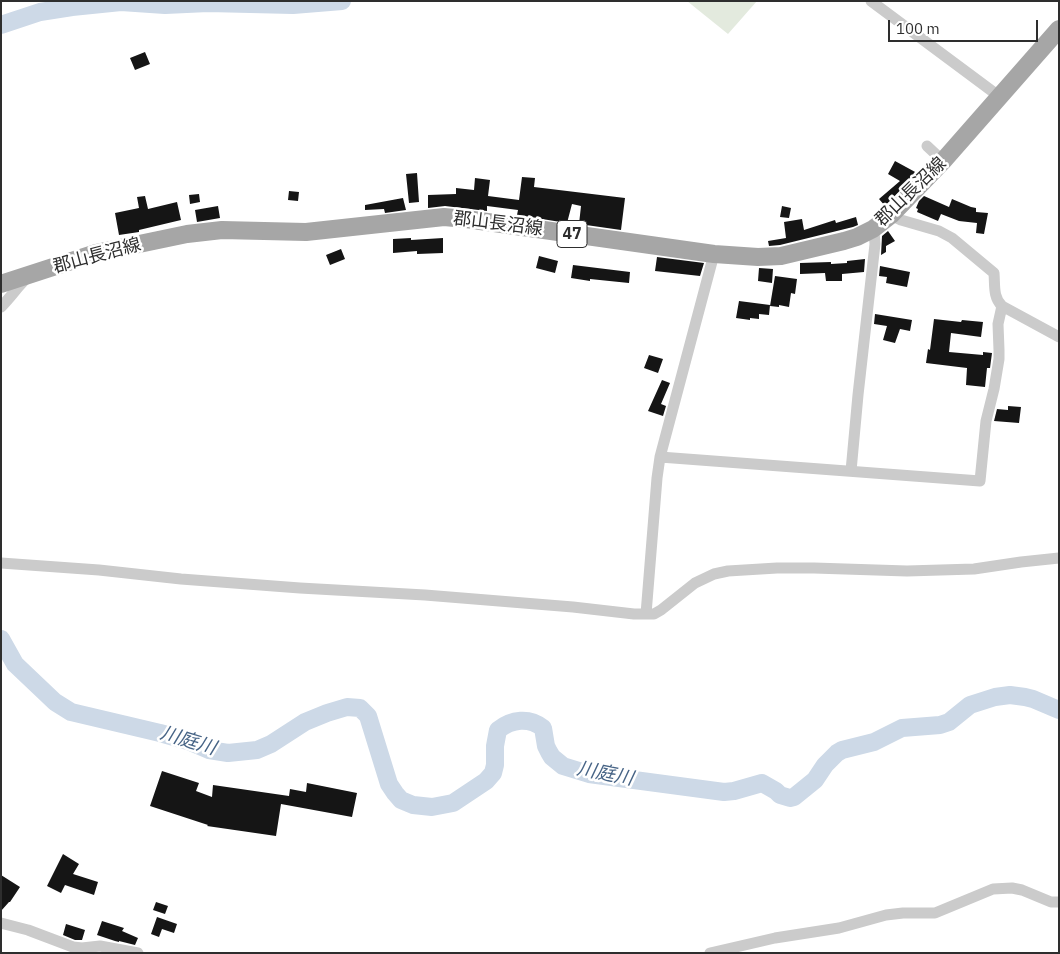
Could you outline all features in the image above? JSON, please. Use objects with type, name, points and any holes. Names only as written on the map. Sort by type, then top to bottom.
[{"type":"main road","name":"郡山長沼線","points":[[1,284],[96,252],[187,234],[222,230],[306,232],[444,217],[714,254],[758,257],[781,256],[833,245],[873,229],[891,216],[943,161],[1059,29]]},
{"type":"street","points":[[870,1],[1000,97]]},
{"type":"street","points":[[927,146],[943,161]]},
{"type":"street","points":[[891,216],[938,231],[952,238],[994,274],[995,294],[1002,306],[1059,337]]},
{"type":"street","points":[[851,471],[875,244],[873,229]]},
{"type":"street","points":[[646,614],[660,457],[714,254]]},
{"type":"street","points":[[1,307],[30,275]]},
{"type":"street","points":[[660,457],[980,481],[986,421],[999,359],[998,324],[1002,306]]},
{"type":"street","points":[[1,563],[99,570],[181,579],[443,596],[634,614],[654,614],[695,583],[706,577],[728,571],[796,568],[907,571],[965,569],[1059,558]]},
{"type":"street","points":[[710,953],[775,938],[840,928],[886,915],[935,912],[993,889],[1012,888],[1051,902],[1059,902]]},
{"type":"street","points":[[1,923],[28,930],[73,947],[87,950],[100,946],[138,953]]},
{"type":"shaded area","points":[[687,1],[757,1],[728,34]]},
{"type":"building","points":[[145,52],[150,64],[135,70],[130,58]]},
{"type":"building","points":[[895,161],[917,173],[885,206],[879,199],[900,181],[888,174]]},
{"type":"building","points":[[417,173],[419,202],[409,203],[406,174]]},
{"type":"building","points":[[522,177],[535,178],[534,187],[625,198],[621,230],[579,224],[581,206],[572,204],[567,223],[517,215],[518,210],[487,206],[487,211],[445,206],[428,208],[428,195],[456,194],[456,188],[474,190],[475,178],[490,180],[488,196],[519,200]]},
{"type":"building","points":[[289,191],[299,192],[298,201],[288,200]]},
{"type":"building","points":[[199,194],[200,202],[190,204],[189,195]]},
{"type":"building","points":[[145,196],[148,209],[177,202],[181,220],[139,230],[139,232],[119,235],[115,213],[139,208],[137,197]]},
{"type":"building","points":[[924,196],[949,207],[952,199],[976,208],[976,212],[988,213],[984,234],[976,233],[977,223],[959,221],[941,214],[938,221],[917,212],[918,209],[916,208],[919,201]]},
{"type":"building","points":[[403,198],[406,210],[385,213],[384,209],[365,210],[365,205]]},
{"type":"building","points":[[218,206],[220,218],[197,222],[195,210]]},
{"type":"building","points":[[782,206],[791,208],[789,218],[780,217]]},
{"type":"building","points":[[856,217],[858,225],[853,227],[769,246],[768,241],[786,238],[784,222],[802,219],[804,230],[835,220],[836,223]]},
{"type":"building","points":[[888,231],[895,241],[886,246],[886,252],[881,255],[882,236]]},
{"type":"building","points":[[411,238],[411,240],[443,238],[443,253],[417,254],[417,251],[393,253],[393,239]]},
{"type":"building","points":[[341,249],[345,259],[330,265],[326,255]]},
{"type":"building","points":[[539,256],[558,261],[555,273],[536,268]]},
{"type":"building","points":[[657,257],[704,263],[700,276],[655,271]]},
{"type":"building","points":[[865,259],[864,272],[842,274],[842,281],[826,281],[825,273],[800,274],[800,263],[831,262],[831,264]]},
{"type":"building","points":[[573,265],[630,272],[629,283],[571,278]]},
{"type":"building","points":[[880,266],[910,272],[907,287],[886,283],[887,277],[879,276]]},
{"type":"building","points":[[759,268],[773,269],[772,283],[758,281]]},
{"type":"building","points":[[775,276],[797,279],[795,294],[791,293],[789,307],[770,306]]},
{"type":"building","points":[[739,301],[770,305],[769,315],[759,314],[759,319],[750,318],[750,320],[736,318]]},
{"type":"building","points":[[875,314],[912,320],[910,331],[900,329],[895,343],[883,340],[887,326],[874,324]]},
{"type":"building","points":[[934,319],[983,322],[981,337],[951,333],[949,352],[983,355],[983,352],[992,353],[990,368],[987,368],[985,387],[966,385],[967,368],[926,363],[928,349],[930,350]]},
{"type":"building","points":[[649,355],[663,359],[658,373],[644,368]]},
{"type":"building","points":[[662,380],[670,383],[661,404],[666,406],[663,416],[648,411]]},
{"type":"building","points":[[1008,406],[1021,407],[1019,423],[994,421],[997,409],[1008,410]]},
{"type":"building","points":[[162,771],[199,783],[196,791],[212,797],[213,785],[289,796],[290,789],[306,792],[307,783],[357,793],[352,817],[281,804],[276,836],[207,826],[150,806]]},
{"type":"building","points":[[63,854],[79,864],[73,874],[98,882],[94,895],[65,885],[61,893],[47,886]]},
{"type":"building","points":[[1,875],[20,887],[1,911]]},
{"type":"building","points":[[156,902],[168,906],[165,914],[153,910]]},
{"type":"building","points":[[157,917],[177,924],[174,933],[162,929],[159,937],[151,934]]},
{"type":"building","points":[[102,921],[124,928],[122,931],[138,938],[135,945],[97,935]]},
{"type":"building","points":[[66,924],[85,930],[82,940],[75,940],[63,935]]},
{"type":"waterway","points":[[1,25],[40,12],[121,2],[165,5],[208,3],[293,5],[342,1]]},
{"type":"waterway","name":"川庭川","points":[[1,639],[15,664],[55,702],[71,712],[160,733],[188,741],[209,750],[228,753],[257,750],[271,744],[305,722],[327,713],[347,707],[360,708],[368,716],[389,784],[395,793],[401,800],[413,805],[432,807],[453,803],[486,781],[493,773],[495,765],[495,746],[498,730],[503,726],[520,721],[532,722],[543,728],[546,746],[552,757],[563,766],[589,774],[724,792],[762,783],[780,795],[790,798],[794,797],[815,780],[825,765],[842,750],[874,742],[902,728],[940,725],[949,722],[970,705],[995,697],[1010,695],[1033,699],[1059,710]]}]
